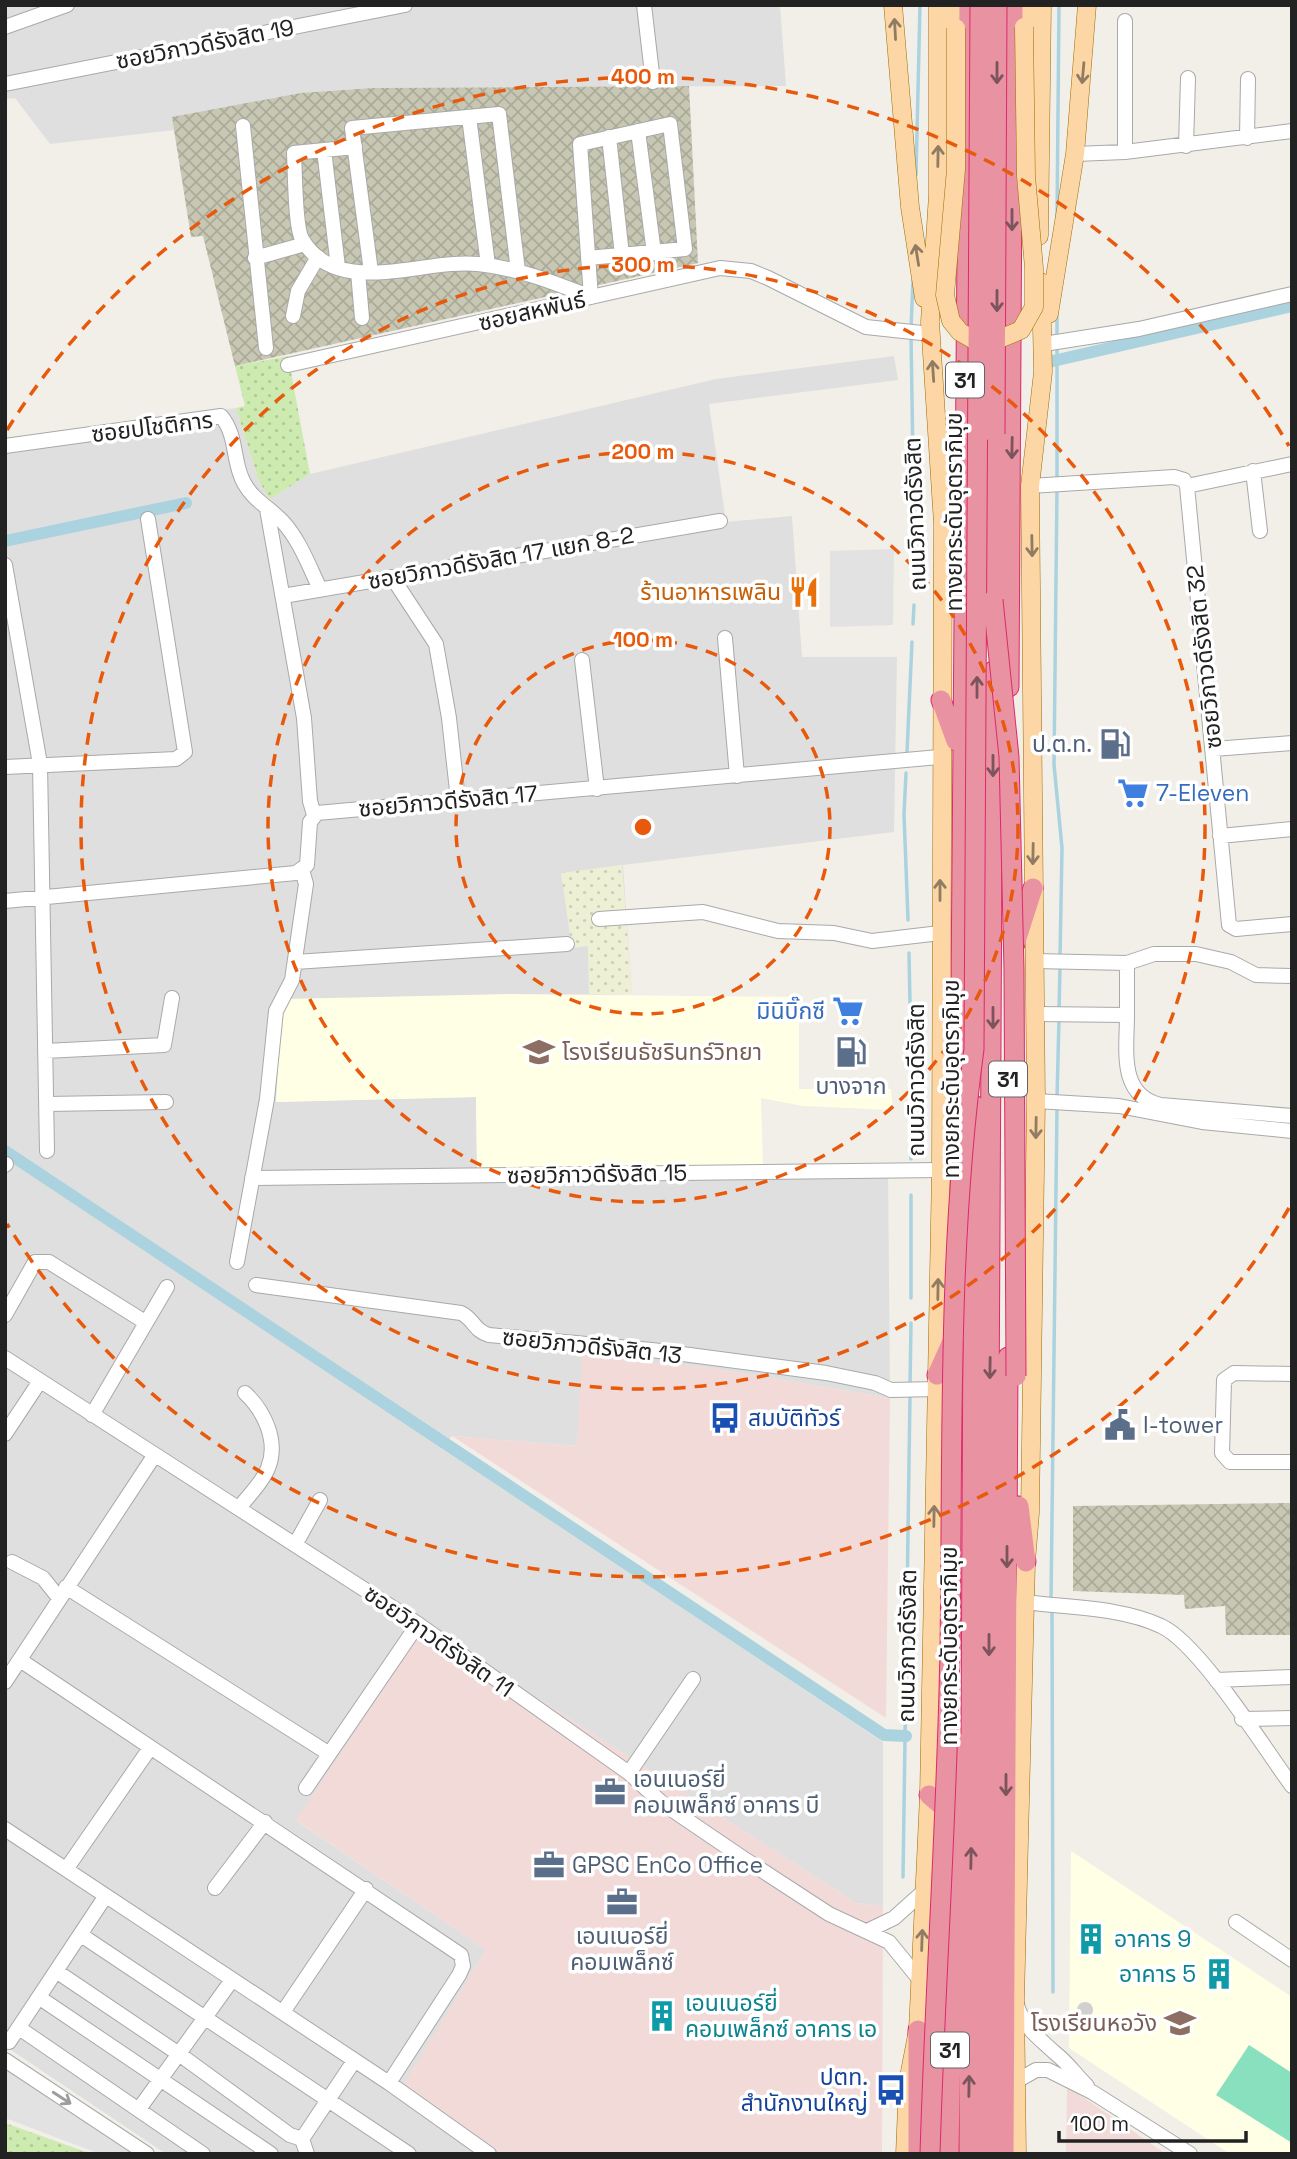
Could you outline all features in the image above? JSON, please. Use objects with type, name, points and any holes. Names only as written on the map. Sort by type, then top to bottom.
[{"type":"highway","name":"ถนนวิภาวดีรังสิต","points":[[949,2154],[951,1946],[956,1817],[961,755],[969,5]]},
{"type":"highway","name":"ทางยกระดับอุตราภิมุข","points":[[969,2154],[975,1460],[974,1049],[980,5]]},
{"type":"highway","name":"ทางยกระดับอุตราภิมุข","points":[[985,2154],[997,5]]},
{"type":"highway","name":"31","points":[[1004,2154],[1013,5]]},
{"type":"highway","points":[[993,600],[1009,757],[1018,1501],[1026,1562]]},
{"type":"highway","points":[[941,700],[961,755]]},
{"type":"highway","points":[[1008,964],[1033,888]]},
{"type":"highway","points":[[930,2154],[950,1649],[953,1311],[961,1157],[974,1049]]},
{"type":"highway","points":[[931,1385],[960,1325]]},
{"type":"highway","points":[[929,1795],[956,1817]]},
{"type":"highway","points":[[918,2030],[918,2154]]},
{"type":"main road","points":[[893,5],[921,330]]},
{"type":"main road","name":"ถนนวิภาวดีรังสิต","points":[[905,2154],[908,2082],[918,2030],[929,1795],[931,1385],[941,1170],[939,757],[943,524],[921,330],[938,194],[938,5]]},
{"type":"main road","points":[[956,5],[956,169],[945,295],[951,321],[960,332],[974,340],[992,342],[1021,330],[1034,307],[1034,268],[1026,176],[1024,5]]},
{"type":"main road","name":"31","points":[[1017,2154],[1016,2000],[1026,1562],[1030,1513],[1036,1101],[1030,486],[1044,338],[1037,186],[1042,5]]},
{"type":"main road","points":[[1044,338],[1056,282],[1075,154],[1087,5]]},
{"type":"street","points":[[5,27],[67,5]]},
{"type":"street","name":"ซอยวิภาวดีรังสิต 19","points":[[5,84],[405,5]]},
{"type":"street","points":[[645,5],[653,82]]},
{"type":"street","points":[[1125,21],[1125,152]]},
{"type":"street","points":[[1186,146],[1188,78]]},
{"type":"street","points":[[1247,138],[1248,79]]},
{"type":"street","points":[[362,318],[364,272],[352,128],[499,114],[518,271]]},
{"type":"street","points":[[469,117],[488,265]]},
{"type":"street","points":[[355,147],[294,153],[300,236],[318,257],[338,267],[364,272],[457,263],[488,265],[518,271],[592,297],[588,258],[580,144],[670,124],[685,249],[588,258]]},
{"type":"street","points":[[243,126],[266,348]]},
{"type":"street","points":[[638,131],[654,253]]},
{"type":"street","points":[[1075,154],[1186,146],[1292,131]]},
{"type":"street","points":[[609,137],[622,255]]},
{"type":"street","points":[[324,150],[338,267]]},
{"type":"street","points":[[255,258],[305,243]]},
{"type":"street","points":[[293,316],[298,291],[318,257]]},
{"type":"street","name":"ซอยสหพันธ์","points":[[288,365],[720,268],[768,278],[866,327],[921,330]]},
{"type":"street","points":[[1044,338],[1139,329],[1292,294]]},
{"type":"street","name":"ซอยปโชติการ","points":[[5,446],[221,416],[233,441],[242,481],[253,496],[281,520],[297,541],[320,589]]},
{"type":"street","points":[[1030,486],[1174,477],[1184,480],[1187,486],[1292,464]]},
{"type":"street","points":[[1253,471],[1261,531]]},
{"type":"street","name":"ซอยวิภาวดีรังสิต 32","points":[[1187,486],[1230,927],[1292,924]]},
{"type":"street","points":[[5,901],[284,875],[307,866],[310,822],[314,815],[310,801],[304,718],[267,509]]},
{"type":"street","points":[[5,767],[176,759],[185,752],[148,519]]},
{"type":"street","name":"ซอยวิภาวดีรังสิต 17 แยก 8-2","points":[[283,596],[720,521]]},
{"type":"street","points":[[5,565],[12,644],[40,764],[47,1151]]},
{"type":"street","points":[[392,577],[436,644],[449,718],[458,800]]},
{"type":"street","points":[[725,638],[737,776]]},
{"type":"street","points":[[582,660],[597,789]]},
{"type":"street","points":[[1213,749],[1292,743]]},
{"type":"street","name":"ซอยวิภาวดีรังสิต 17","points":[[314,815],[939,757]]},
{"type":"street","points":[[1220,835],[1292,829]]},
{"type":"street","points":[[237,1262],[267,1099],[276,1011],[292,980],[295,962],[306,884],[302,870]]},
{"type":"street","points":[[599,919],[703,912],[778,931],[834,933],[872,941],[940,933]]},
{"type":"street","points":[[295,962],[568,944]]},
{"type":"street","points":[[1035,961],[1128,963],[1153,954],[1196,954],[1231,962],[1256,975],[1292,976]]},
{"type":"street","points":[[1128,963],[1127,1075],[1141,1097],[1161,1105],[1292,1116]]},
{"type":"street","points":[[45,1051],[164,1045],[172,998]]},
{"type":"street","points":[[1035,1014],[1126,1015]]},
{"type":"street","points":[[1036,1101],[1119,1105],[1202,1122],[1292,1131]]},
{"type":"street","points":[[47,1104],[166,1102]]},
{"type":"street","name":"ซอยวิภาวดีรังสิต 15","points":[[253,1178],[941,1170]]},
{"type":"street","points":[[5,1315],[35,1262],[49,1262],[145,1322]]},
{"type":"street","name":"ซอยวิภาวดีรังสิต 13","points":[[256,1285],[461,1313],[469,1317],[476,1330],[489,1335],[652,1350],[826,1373],[875,1383],[891,1390],[931,1385]]},
{"type":"street","points":[[93,1415],[167,1287]]},
{"type":"street","name":"ซอยวิภาวดีรังสิต 11","points":[[5,1358],[418,1624],[629,1773],[662,1803],[743,1858],[829,1914],[898,1949],[920,1980]]},
{"type":"street","points":[[1292,1374],[1234,1373],[1224,1380],[1222,1453],[1230,1462],[1292,1462]]},
{"type":"street","points":[[5,1434],[40,1381]]},
{"type":"street","points":[[239,1508],[268,1468],[271,1451],[264,1417],[245,1393]]},
{"type":"street","points":[[5,1682],[155,1456]]},
{"type":"street","points":[[296,1543],[320,1500]]},
{"type":"street","points":[[12,1562],[43,1578],[62,1593],[328,1753]]},
{"type":"street","points":[[1025,1602],[1122,1615],[1162,1626],[1191,1649],[1292,1786]]},
{"type":"street","points":[[306,1788],[418,1624]]},
{"type":"street","points":[[20,1660],[366,1889],[463,1959],[459,1975],[389,2083]]},
{"type":"street","points":[[1216,1680],[1292,1678]]},
{"type":"street","points":[[629,1773],[693,1679]]},
{"type":"street","points":[[1242,1719],[1292,1718]]},
{"type":"street","points":[[67,1868],[150,1748]]},
{"type":"street","points":[[215,1888],[265,1822]]},
{"type":"street","points":[[5,1829],[389,2083],[481,2152]]},
{"type":"street","points":[[283,2012],[366,1889]]},
{"type":"street","points":[[867,1931],[894,1918],[923,1892]]},
{"type":"street","points":[[9,2042],[106,1896]]},
{"type":"street","points":[[1236,1922],[1292,1960]]},
{"type":"street","points":[[81,1936],[329,2098],[409,2154]]},
{"type":"street","points":[[56,1971],[179,2054],[305,2146]]},
{"type":"street","points":[[139,2109],[232,1980]]},
{"type":"street","points":[[40,1998],[273,2154],[277,2143],[305,2146]]},
{"type":"street","points":[[1016,2000],[1021,2017],[1034,2035],[1055,2052],[1092,2092]]},
{"type":"street","points":[[19,2028],[203,2154]]},
{"type":"street","points":[[5,2060],[147,2154]]},
{"type":"street","points":[[305,2146],[329,2098],[354,2061]]},
{"type":"street","points":[[1015,2082],[1036,2070],[1048,2070],[1092,2092],[1190,2154]]},
{"type":"shaded area","points":[[5,5],[780,5],[786,86],[374,88],[172,118],[175,130],[50,144],[15,98],[5,99]]},
{"type":"shaded area","points":[[689,86],[698,263],[235,366],[203,236],[191,237],[172,117],[301,93],[374,88]]},
{"type":"shaded area","points":[[894,356],[898,380],[709,404],[726,522],[792,516],[802,657],[897,657],[894,832],[623,865],[632,994],[289,999],[277,1102],[476,1097],[477,1168],[888,1164],[890,1398],[711,1368],[583,1355],[577,1446],[452,1436],[441,1448],[883,1742],[883,1906],[856,1903],[542,1701],[420,1634],[297,1821],[486,1950],[403,2087],[504,2154],[166,2154],[5,2046],[5,440],[236,408],[259,481],[270,499],[310,474],[716,379]]},
{"type":"shaded area","points":[[894,549],[893,625],[830,627],[830,551]]},
{"type":"shaded area","points":[[622,865],[632,994],[589,994],[588,946],[572,948],[561,873]]},
{"type":"shaded area","name":"โรงเรียนธัชรินทร์วิทยา","points":[[511,994],[799,997],[799,1089],[891,1089],[893,1110],[803,1106],[761,1098],[763,1165],[477,1168],[476,1097],[276,1102],[281,1015],[288,999]]},
{"type":"shaded area","points":[[582,1354],[711,1368],[890,1398],[886,1718],[452,1436],[577,1446]]},
{"type":"shaded area","points":[[1292,1503],[1292,1635],[1226,1635],[1225,1606],[1185,1609],[1184,1595],[1073,1591],[1073,1506]]},
{"type":"shaded area","points":[[420,1634],[542,1701],[856,1903],[883,1906],[882,2154],[504,2154],[402,2087],[486,1950],[296,1820]]},
{"type":"shaded area","name":"โรงเรียนหอวัง","points":[[1071,1851],[1292,1997],[1292,2154],[1230,2154],[1069,2048]]},
{"type":"shaded area","points":[[1082,2002],[1088,2002],[1093,2010],[1091,2016],[1082,2018],[1077,2013],[1077,2007]]},
{"type":"shaded area","points":[[5,2070],[135,2154],[100,2154],[5,2118]]},
{"type":"shaded area","points":[[1067,2086],[1166,2154],[1066,2154]]},
{"type":"green space","points":[[288,356],[310,474],[270,499],[259,481],[236,408],[245,406],[235,366]]},
{"type":"green space","points":[[1249,2045],[1292,2073],[1292,2143],[1216,2095]]},
{"type":"green space","points":[[5,2123],[92,2154],[5,2154]]},
{"type":"waterway","points":[[916,175],[920,5]]},
{"type":"waterway","points":[[1057,217],[1059,5]]},
{"type":"waterway","points":[[911,329],[913,280]]},
{"type":"waterway","points":[[1040,364],[1292,306]]},
{"type":"waterway","points":[[1057,315],[1057,339]]},
{"type":"waterway","points":[[911,336],[915,587]]},
{"type":"waterway","points":[[1057,347],[1057,479]]},
{"type":"waterway","points":[[1057,487],[1054,765],[1062,848],[1060,958]]},
{"type":"waterway","points":[[5,541],[186,503]]},
{"type":"waterway","points":[[913,624],[914,605]]},
{"type":"waterway","points":[[907,752],[912,642]]},
{"type":"waterway","points":[[906,773],[904,814],[908,920]]},
{"type":"waterway","points":[[909,953],[910,1003]]},
{"type":"waterway","points":[[1059,1011],[1060,966]]},
{"type":"waterway","points":[[1057,1098],[1059,1018]]},
{"type":"waterway","points":[[911,1033],[912,1070]]},
{"type":"waterway","points":[[1051,1602],[1057,1106]]},
{"type":"waterway","points":[[911,1115],[911,1159]]},
{"type":"waterway","points":[[5,1151],[884,1735],[906,1736]]},
{"type":"waterway","points":[[911,1195],[911,1298]]},
{"type":"waterway","points":[[910,1387],[911,1323]]},
{"type":"waterway","points":[[903,1877],[910,1395]]},
{"type":"waterway","points":[[1052,1610],[1053,1992]]},
{"type":"place","name":"ร้านอาหารเพลิน","points":[[804,592]]},
{"type":"place","name":"ป.ต.ท.","points":[[1115,744]]},
{"type":"place","name":"7-Eleven","points":[[1133,793]]},
{"type":"place","name":"มินิบิ๊กซี","points":[[848,1011]]},
{"type":"place","name":"โรงเรียนธัชรินทร์วิทยา","points":[[539,1052]]},
{"type":"place","name":"บางจาก","points":[[851,1052]]},
{"type":"place","name":"สมบัติทัวร์","points":[[725,1418]]},
{"type":"place","name":"I-tower","points":[[1120,1425]]},
{"type":"place","name":"เอนเนอร์ยี่ คอมเพล็กซ์ อาคาร บี","points":[[610,1792]]},
{"type":"place","name":"GPSC EnCo Office","points":[[549,1865]]},
{"type":"place","name":"เอนเนอร์ยี่ คอมเพล็กซ์","points":[[622,1902]]},
{"type":"place","name":"อาคาร 9","points":[[1091,1939]]},
{"type":"place","name":"อาคาร 5","points":[[1219,1974]]},
{"type":"place","name":"เอนเนอร์ยี่ คอมเพล็กซ์ อาคาร เอ","points":[[662,2016]]},
{"type":"place","name":"โรงเรียนหอวัง","points":[[1180,2023]]},
{"type":"place","name":"ปตท. สำนักงานใหญ่","points":[[891,2090]]}]
